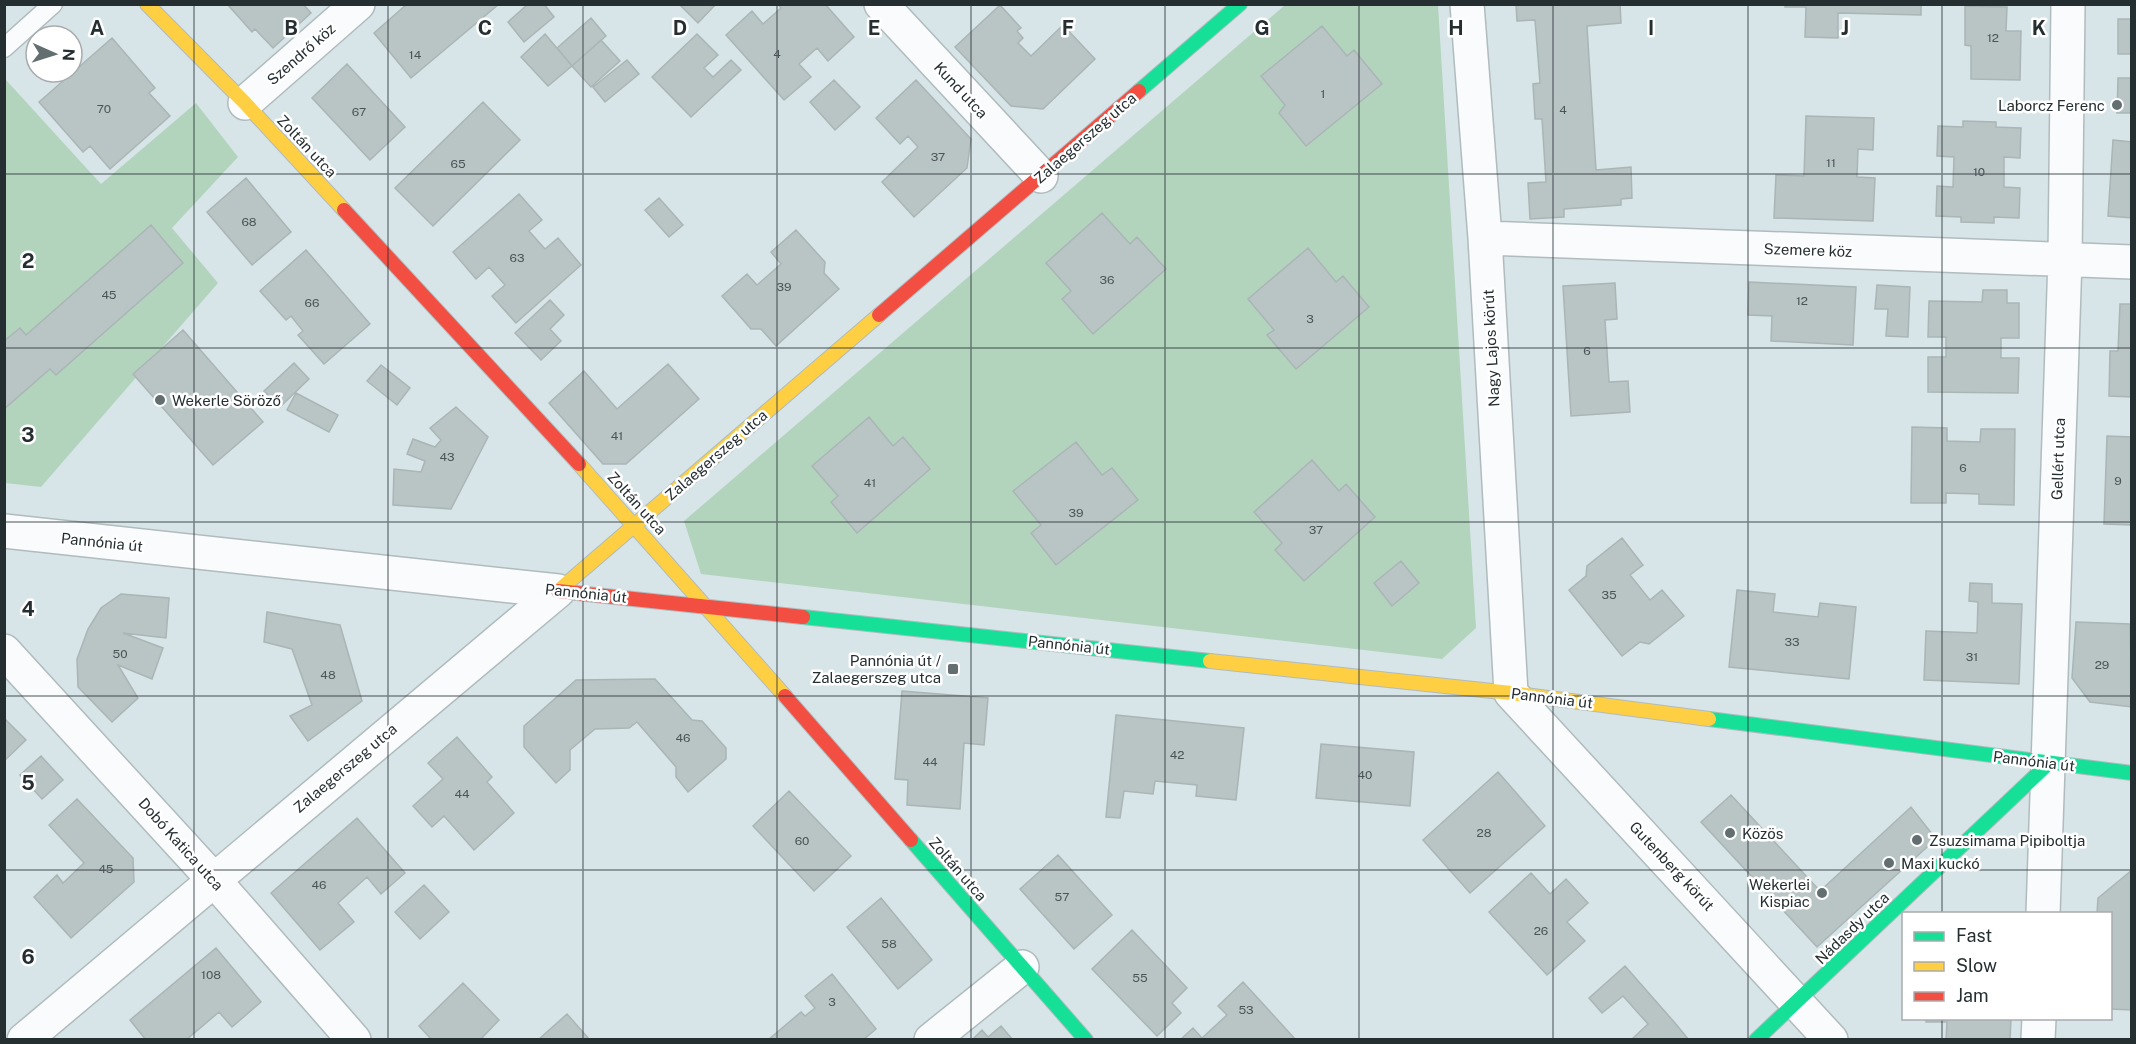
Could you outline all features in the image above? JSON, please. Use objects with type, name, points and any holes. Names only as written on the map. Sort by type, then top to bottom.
[{"type":"street","name":"Zoltán utca","points":[[147,4],[245,103],[635,525],[1086,1040]]},
{"type":"street","name":"Szendrő köz","points":[[245,103],[358,4]]},
{"type":"street","name":"Kund utca","points":[[881,4],[1041,176]]},
{"type":"street","name":"Zalaegerszeg utca","points":[[24,1040],[558,591],[1240,4]]},
{"type":"street","name":"Nagy Lajos körút","points":[[1467,4],[1485,238],[1511,693]]},
{"type":"street","name":"Gellért utca","points":[[2043,912],[2065,259],[2068,4]]},
{"type":"street","name":"Szemere köz","points":[[1485,238],[2132,262]]},
{"type":"street","name":"Pannónia út","points":[[4,531],[1511,693],[2048,764],[2132,773]]},
{"type":"street","name":"Dobó Katica utca","points":[[4,651],[213,879],[354,1040]]},
{"type":"street","name":"Gutenberg körút","points":[[1511,693],[1798,1001],[1831,1040]]},
{"type":"street","name":"Nádasdy utca","points":[[1756,1040],[2048,764]]},
{"type":"street","points":[[931,1040],[1022,967]]},
{"type":"street","points":[[2038,1040],[2039,1020]]},
{"type":"lane","points":[[4,48],[53,4]]},
{"type":"green space","points":[[1285,5],[1438,5],[1476,628],[1442,659],[701,574],[684,521]]},
{"type":"green space","points":[[6,80],[101,184],[196,103],[238,157],[172,228],[218,283],[41,487],[5,483]]},
{"type":"building","points":[[227,4],[303,4],[311,13],[273,48],[255,29],[252,32]]},
{"type":"building","points":[[407,4],[499,4],[411,78],[374,33]]},
{"type":"building","points":[[528,4],[544,4],[554,17],[524,42],[508,22]]},
{"type":"building","points":[[679,4],[716,4],[698,23]]},
{"type":"building","points":[[778,4],[825,4],[854,37],[828,61],[817,48],[799,64],[811,77],[784,100],[726,35],[752,11],[763,24],[781,8]]},
{"type":"building","points":[[1516,4],[1620,4],[1621,23],[1587,26],[1596,170],[1631,167],[1632,198],[1621,199],[1621,205],[1564,209],[1564,217],[1530,219],[1528,183],[1546,182],[1542,119],[1535,119],[1533,84],[1540,83],[1535,20],[1517,21]]},
{"type":"building","points":[[1785,4],[1921,4],[1921,15],[1838,13],[1838,38],[1805,37],[1806,7],[1785,7]]},
{"type":"building","points":[[1000,5],[1021,28],[1017,31],[1023,38],[1018,43],[1031,56],[1063,25],[1095,59],[1043,109],[1011,106],[955,47]]},
{"type":"building","points":[[1965,6],[2007,7],[2006,31],[2021,31],[2020,80],[1971,79],[1971,46],[1965,45]]},
{"type":"building","points":[[591,18],[606,36],[572,66],[557,48]]},
{"type":"building","points":[[2118,19],[2132,19],[2132,54],[2118,54]]},
{"type":"building","points":[[1322,26],[1347,56],[1354,50],[1382,84],[1306,146],[1279,113],[1285,105],[1261,76]]},
{"type":"building","points":[[545,34],[572,66],[548,86],[521,57]]},
{"type":"building","points":[[697,34],[718,55],[704,68],[713,77],[731,60],[741,70],[691,117],[652,77]]},
{"type":"building","points":[[112,38],[155,88],[149,93],[170,116],[110,169],[90,146],[83,152],[39,102],[60,84],[84,84],[84,63]]},
{"type":"building","points":[[601,40],[620,61],[591,87],[572,66]]},
{"type":"building","points":[[627,60],[639,74],[605,102],[593,87]]},
{"type":"building","points":[[347,64],[405,127],[370,160],[312,98]]},
{"type":"building","points":[[2118,78],[2132,78],[2132,113],[2117,113]]},
{"type":"building","points":[[834,80],[860,107],[835,130],[810,102]]},
{"type":"building","points":[[916,80],[971,139],[967,168],[914,217],[882,182],[918,147],[908,136],[900,144],[876,118]]},
{"type":"building","points":[[483,102],[520,140],[433,226],[395,188]]},
{"type":"building","points":[[1806,116],[1874,118],[1873,150],[1858,149],[1857,177],[1875,178],[1873,221],[1774,218],[1776,175],[1804,176]]},
{"type":"building","points":[[1963,121],[1996,122],[1996,127],[2021,128],[2020,158],[2004,157],[2004,187],[2020,188],[2019,218],[1994,217],[1994,223],[1961,222],[1961,217],[1936,216],[1937,186],[1953,187],[1954,157],[1937,156],[1938,126],[1963,127]]},
{"type":"building","points":[[2113,140],[2132,142],[2132,218],[2108,216]]},
{"type":"building","points":[[246,178],[291,232],[252,265],[207,212]]},
{"type":"building","points":[[519,194],[542,220],[529,231],[545,249],[558,238],[581,265],[516,323],[492,296],[505,285],[489,267],[476,279],[453,252]]},
{"type":"building","points":[[659,198],[683,225],[669,237],[645,210]]},
{"type":"building","points":[[1102,213],[1130,244],[1137,237],[1166,269],[1093,334],[1062,299],[1071,291],[1046,263]]},
{"type":"building","points":[[151,225],[183,263],[56,375],[50,369],[4,409],[4,341],[20,328],[26,335]]},
{"type":"building","points":[[796,230],[825,262],[824,273],[839,289],[776,346],[761,329],[751,329],[722,296],[747,274],[757,285],[781,264],[771,252]]},
{"type":"building","points":[[1308,248],[1336,282],[1343,276],[1369,307],[1296,369],[1267,335],[1274,330],[1248,299]]},
{"type":"building","points":[[306,250],[370,324],[324,364],[298,335],[303,331],[291,316],[286,320],[260,291]]},
{"type":"building","points":[[1749,282],[1856,287],[1853,345],[1771,341],[1772,316],[1748,315]]},
{"type":"building","points":[[1615,283],[1617,319],[1605,320],[1609,382],[1628,381],[1630,412],[1571,416],[1563,286]]},
{"type":"building","points":[[1877,285],[1910,287],[1908,337],[1886,336],[1888,309],[1875,309]]},
{"type":"building","points":[[1983,290],[2007,290],[2007,303],[2019,303],[2019,338],[2001,338],[2001,358],[2019,358],[2018,393],[1928,392],[1928,357],[1946,357],[1946,337],[1928,337],[1929,301],[1982,302]]},
{"type":"building","points":[[550,300],[564,315],[550,329],[561,341],[541,360],[515,333]]},
{"type":"building","points":[[2120,304],[2132,304],[2132,397],[2109,396],[2110,351],[2118,351]]},
{"type":"building","points":[[183,330],[263,422],[213,465],[133,374]]},
{"type":"building","points":[[294,363],[309,379],[280,407],[264,391]]},
{"type":"building","points":[[668,364],[699,399],[626,464],[603,464],[549,403],[584,371],[617,409]]},
{"type":"building","points":[[381,365],[410,388],[397,405],[367,381]]},
{"type":"building","points":[[296,393],[338,415],[329,432],[287,410]]},
{"type":"building","points":[[456,407],[488,437],[451,509],[393,505],[394,469],[421,472],[425,461],[407,454],[413,439],[435,447],[441,440],[430,428]]},
{"type":"building","points":[[869,417],[893,446],[903,437],[930,469],[857,533],[831,502],[838,496],[812,466]]},
{"type":"building","points":[[1912,427],[1947,428],[1947,441],[1980,442],[1981,429],[2015,429],[2014,505],[1979,504],[1979,494],[1946,493],[1946,503],[1911,503]]},
{"type":"building","points":[[2107,436],[2132,437],[2132,525],[2104,524]]},
{"type":"building","points":[[1076,442],[1102,475],[1112,468],[1138,500],[1056,565],[1031,533],[1041,525],[1013,491]]},
{"type":"building","points":[[1312,460],[1339,491],[1346,484],[1375,517],[1304,581],[1275,550],[1282,543],[1254,512]]},
{"type":"building","points":[[1622,538],[1643,565],[1630,575],[1650,600],[1662,590],[1684,616],[1649,644],[1640,642],[1622,656],[1569,590],[1586,576],[1587,566]]},
{"type":"building","points":[[1401,561],[1419,583],[1392,606],[1374,583]]},
{"type":"building","points":[[1970,583],[1992,584],[1992,603],[2022,604],[2019,684],[1924,680],[1926,631],[1977,633],[1978,602],[1969,601]]},
{"type":"building","points":[[1737,590],[1775,594],[1773,612],[1818,617],[1820,603],[1856,607],[1849,679],[1729,667]]},
{"type":"building","points":[[121,594],[169,598],[166,638],[123,633],[163,648],[152,679],[118,665],[138,698],[112,722],[78,687],[77,659],[88,629],[101,608]]},
{"type":"building","points":[[267,612],[340,625],[362,701],[308,741],[290,716],[312,705],[292,649],[264,642]]},
{"type":"building","points":[[2076,622],[2130,624],[2132,707],[2090,702],[2072,678]]},
{"type":"building","points":[[655,679],[692,720],[702,721],[726,748],[726,759],[688,792],[676,777],[676,767],[637,722],[629,728],[595,729],[570,750],[570,770],[556,783],[524,747],[524,726],[576,680]]},
{"type":"building","points":[[902,691],[988,698],[984,745],[964,743],[960,809],[907,805],[908,780],[895,779]]},
{"type":"building","points":[[1116,715],[1244,728],[1236,800],[1196,796],[1197,785],[1155,781],[1153,794],[1124,791],[1120,818],[1106,817]]},
{"type":"building","points":[[4,718],[26,740],[4,761]]},
{"type":"building","points":[[457,737],[492,777],[487,782],[514,813],[474,850],[444,816],[432,827],[413,806],[443,779],[428,763]]},
{"type":"building","points":[[1321,744],[1414,752],[1410,806],[1316,798]]},
{"type":"building","points":[[41,756],[63,780],[42,799],[20,775]]},
{"type":"building","points":[[1498,772],[1545,826],[1470,893],[1423,840]]},
{"type":"building","points":[[789,791],[851,856],[814,891],[753,826]]},
{"type":"building","points":[[1731,795],[1820,891],[1911,807],[1936,839],[1817,947],[1701,822]]},
{"type":"building","points":[[77,799],[133,858],[134,882],[71,938],[34,897],[57,875],[63,883],[84,863],[49,825]]},
{"type":"building","points":[[357,818],[405,873],[381,894],[367,877],[338,903],[354,922],[320,950],[271,893]]},
{"type":"building","points":[[1058,855],[1112,915],[1074,949],[1020,889]]},
{"type":"building","points":[[2132,870],[2132,1010],[2112,1009],[2112,912],[2097,912],[2098,898]]},
{"type":"building","points":[[1531,873],[1550,894],[1566,879],[1588,903],[1567,922],[1585,941],[1547,975],[1489,912]]},
{"type":"building","points":[[424,885],[449,912],[420,939],[395,912]]},
{"type":"building","points":[[881,898],[932,960],[898,989],[847,927]]},
{"type":"building","points":[[1132,930],[1187,988],[1172,1003],[1181,1013],[1157,1036],[1092,969]]},
{"type":"building","points":[[216,948],[261,1002],[232,1027],[219,1012],[186,1040],[146,1040],[130,1020]]},
{"type":"building","points":[[1625,966],[1689,1040],[1631,1040],[1648,1024],[1623,996],[1602,1013],[1589,998]]},
{"type":"building","points":[[832,974],[876,1029],[863,1040],[768,1040],[801,1012],[805,1016],[815,1008],[805,996]]},
{"type":"building","points":[[1243,982],[1296,1040],[1180,1040],[1193,1028],[1202,1038],[1227,1015],[1218,1006]]},
{"type":"building","points":[[463,983],[499,1020],[480,1040],[432,1040],[419,1026]]},
{"type":"building","points":[[567,1014],[590,1040],[538,1040]]},
{"type":"building","points":[[1926,1020],[2011,1020],[2010,1040],[1946,1040],[1947,1022],[1926,1022]]},
{"type":"building","points":[[1001,1026],[1013,1040],[972,1040],[982,1030],[988,1037]]},
{"type":"traffic: fast","points":[[1139,91],[1240,4]]},
{"type":"traffic: fast","points":[[803,617],[1210,661]]},
{"type":"traffic: fast","points":[[1709,719],[2132,773]]},
{"type":"traffic: fast","points":[[1756,1040],[2048,764]]},
{"type":"traffic: fast","points":[[911,840],[1086,1040]]},
{"type":"traffic: slow","points":[[147,4],[245,103],[344,210]]},
{"type":"traffic: slow","points":[[558,591],[879,315]]},
{"type":"traffic: slow","points":[[579,464],[785,696]]},
{"type":"traffic: slow","points":[[1210,661],[1511,693],[1709,719]]},
{"type":"traffic: jam","points":[[879,315],[1139,91]]},
{"type":"traffic: jam","points":[[344,210],[579,464]]},
{"type":"traffic: jam","points":[[558,591],[803,617]]},
{"type":"traffic: jam","points":[[785,696],[911,840]]},
{"type":"place","name":"Laborcz Ferenc","points":[[2117,105]]},
{"type":"place","name":"Wekerle Söröző","points":[[160,400]]},
{"type":"place","name":"Pannónia út / Zalaegerszeg utca","points":[[953,669]]},
{"type":"place","name":"Közös","points":[[1730,833]]},
{"type":"place","name":"Zsuzsimama Pipiboltja","points":[[1917,840]]},
{"type":"place","name":"Maxi kuckó","points":[[1889,863]]},
{"type":"place","name":"Wekerlei Kispiac","points":[[1822,893]]}]
